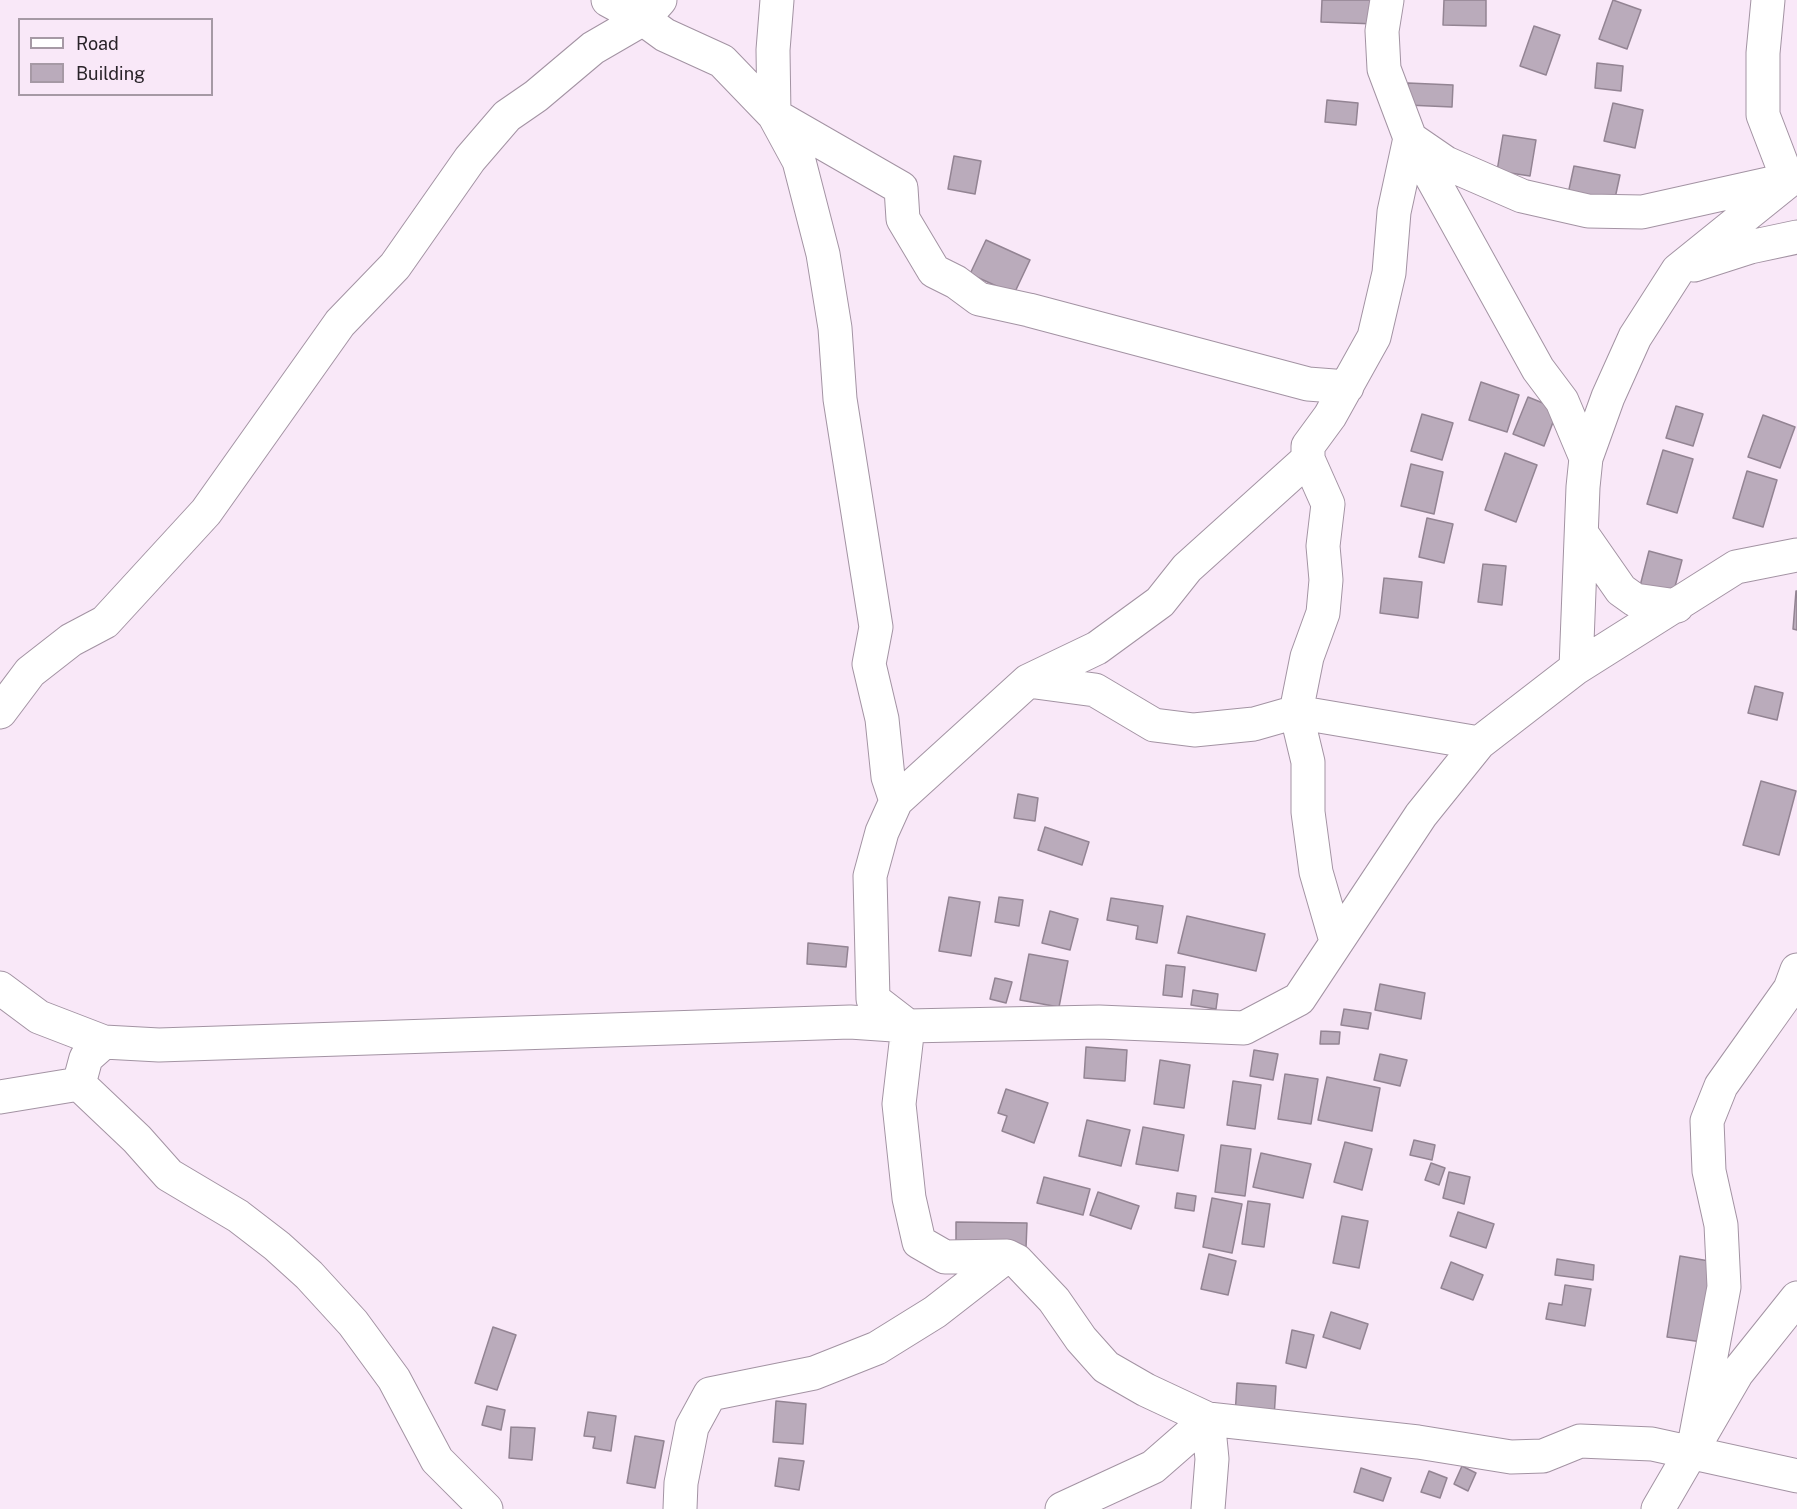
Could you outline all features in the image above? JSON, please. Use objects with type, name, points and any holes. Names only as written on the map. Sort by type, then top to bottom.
[{"type":"street","points":[[608,0],[652,9]]},
{"type":"street","points":[[774,115],[773,50],[777,0]]},
{"type":"street","points":[[1387,0],[1382,32],[1384,69],[1410,138],[1538,369],[1562,401],[1586,458]]},
{"type":"street","points":[[1768,0],[1763,52],[1763,115],[1792,177]]},
{"type":"street","points":[[652,9],[665,35],[722,61],[774,115],[799,161],[823,254],[835,328],[840,399],[876,627],[869,664],[882,719],[888,777],[896,801]]},
{"type":"street","points":[[0,712],[30,672],[71,640],[105,622],[206,512],[340,323],[395,266],[470,159],[507,116],[536,96],[593,48],[652,9]]},
{"type":"street","points":[[774,115],[901,188],[903,219],[934,271],[956,282],[979,299],[1308,384],[1347,387]]},
{"type":"street","points":[[1410,138],[1446,163],[1522,196],[1588,211],[1642,212],[1792,177]]},
{"type":"street","points":[[1336,941],[1316,872],[1308,812],[1308,762],[1296,712],[1307,657],[1323,613],[1326,580],[1323,546],[1328,504],[1308,459],[1308,446],[1347,387],[1374,337],[1389,273],[1394,212],[1410,138]]},
{"type":"street","points":[[1576,668],[1586,458],[1608,397],[1635,337],[1678,270],[1792,177]]},
{"type":"street","points":[[1678,270],[1750,247],[1797,237]]},
{"type":"street","points":[[908,1026],[873,999],[870,876],[882,832],[896,801],[1028,681],[1097,648],[1160,602],[1186,568],[1308,459]]},
{"type":"street","points":[[1582,534],[1622,590],[1635,600],[1677,606]]},
{"type":"street","points":[[0,988],[39,1017],[104,1042],[159,1045],[850,1022],[908,1026],[1099,1022],[1244,1028],[1299,999],[1421,815],[1479,743],[1576,668],[1736,567],[1797,555]]},
{"type":"street","points":[[1028,681],[1095,690],[1154,725],[1194,729],[1254,724],[1296,712],[1479,743]]},
{"type":"street","points":[[1693,1451],[1724,1287],[1721,1225],[1708,1171],[1707,1121],[1721,1086],[1790,989],[1797,970]]},
{"type":"street","points":[[908,1026],[899,1104],[909,1198],[919,1242],[945,1257],[1007,1256],[1017,1261],[1053,1300],[1081,1339],[1106,1366],[1146,1390],[1208,1419],[1418,1442],[1511,1457],[1543,1456],[1580,1441],[1652,1444],[1693,1451],[1740,1465],[1797,1476]]},
{"type":"street","points":[[79,1084],[86,1059],[104,1042]]},
{"type":"street","points":[[0,1097],[79,1084]]},
{"type":"street","points":[[79,1084],[137,1138],[169,1175],[237,1216],[277,1246],[309,1275],[352,1323],[394,1379],[437,1460],[486,1509]]},
{"type":"street","points":[[680,1509],[681,1483],[692,1427],[710,1394],[814,1373],[877,1348],[935,1312],[1007,1256]]},
{"type":"street","points":[[1658,1509],[1737,1373],[1797,1298]]},
{"type":"street","points":[[1062,1509],[1153,1467],[1208,1419]]},
{"type":"street","points":[[1208,1419],[1212,1459],[1208,1509]]},
{"type":"building","points":[[1322,0],[1376,0],[1376,24],[1321,22]]},
{"type":"building","points":[[1444,0],[1486,0],[1486,26],[1443,25]]},
{"type":"building","points":[[1613,0],[1641,10],[1627,49],[1599,39]]},
{"type":"building","points":[[1534,26],[1560,35],[1546,75],[1520,66]]},
{"type":"building","points":[[1597,63],[1623,66],[1621,91],[1595,88]]},
{"type":"building","points":[[1408,83],[1453,85],[1452,107],[1407,105]]},
{"type":"building","points":[[1327,100],[1358,103],[1356,125],[1325,122]]},
{"type":"building","points":[[1613,103],[1643,110],[1635,148],[1604,141]]},
{"type":"building","points":[[1503,135],[1536,140],[1530,176],[1497,171]]},
{"type":"building","points":[[954,156],[981,161],[975,194],[948,189]]},
{"type":"building","points":[[1574,166],[1620,175],[1614,203],[1568,194]]},
{"type":"building","points":[[986,240],[1030,260],[1014,294],[970,274]]},
{"type":"building","points":[[1481,382],[1519,395],[1507,432],[1469,420]]},
{"type":"building","points":[[1528,397],[1558,409],[1544,446],[1513,434]]},
{"type":"building","points":[[1676,406],[1703,414],[1693,446],[1666,438]]},
{"type":"building","points":[[1422,414],[1453,423],[1442,460],[1411,451]]},
{"type":"building","points":[[1763,415],[1795,427],[1780,468],[1748,457]]},
{"type":"building","points":[[1663,450],[1693,459],[1677,513],[1647,504]]},
{"type":"building","points":[[1505,453],[1537,465],[1516,522],[1485,510]]},
{"type":"building","points":[[1411,464],[1443,472],[1434,514],[1401,506]]},
{"type":"building","points":[[1747,471],[1777,480],[1763,527],[1733,518]]},
{"type":"building","points":[[1427,518],[1453,524],[1444,563],[1419,557]]},
{"type":"building","points":[[1649,551],[1682,560],[1672,598],[1639,590]]},
{"type":"building","points":[[1483,564],[1506,566],[1502,605],[1478,602]]},
{"type":"building","points":[[1384,578],[1422,582],[1418,618],[1380,613]]},
{"type":"building","points":[[1797,591],[1797,630],[1793,629]]},
{"type":"building","points":[[1755,686],[1783,693],[1777,720],[1748,713]]},
{"type":"building","points":[[1761,781],[1796,791],[1779,855],[1743,845]]},
{"type":"building","points":[[1018,794],[1038,798],[1035,821],[1014,818]]},
{"type":"building","points":[[1045,827],[1089,842],[1082,865],[1038,850]]},
{"type":"building","points":[[949,897],[980,902],[971,956],[939,951]]},
{"type":"building","points":[[999,897],[1023,900],[1019,926],[995,922]]},
{"type":"building","points":[[1111,898],[1163,906],[1157,943],[1136,939],[1138,926],[1107,920]]},
{"type":"building","points":[[1050,911],[1078,919],[1070,950],[1042,943]]},
{"type":"building","points":[[1187,916],[1265,934],[1256,971],[1178,953]]},
{"type":"building","points":[[808,943],[848,947],[846,967],[807,964]]},
{"type":"building","points":[[1029,954],[1068,961],[1059,1007],[1020,1000]]},
{"type":"building","points":[[1166,965],[1185,967],[1182,997],[1163,995]]},
{"type":"building","points":[[995,978],[1012,982],[1006,1003],[990,999]]},
{"type":"building","points":[[1380,984],[1425,993],[1421,1019],[1375,1010]]},
{"type":"building","points":[[1193,990],[1218,994],[1216,1009],[1191,1005]]},
{"type":"building","points":[[1344,1009],[1371,1013],[1368,1029],[1341,1025]]},
{"type":"building","points":[[1321,1031],[1340,1032],[1339,1044],[1320,1044]]},
{"type":"building","points":[[1086,1047],[1127,1050],[1125,1081],[1084,1078]]},
{"type":"building","points":[[1254,1050],[1278,1054],[1273,1080],[1250,1076]]},
{"type":"building","points":[[1380,1054],[1407,1060],[1400,1086],[1374,1080]]},
{"type":"building","points":[[1160,1060],[1190,1065],[1184,1108],[1154,1104]]},
{"type":"building","points":[[1285,1074],[1318,1079],[1311,1124],[1278,1119]]},
{"type":"building","points":[[1327,1077],[1380,1088],[1372,1131],[1318,1120]]},
{"type":"building","points":[[1233,1081],[1261,1085],[1255,1129],[1227,1125]]},
{"type":"building","points":[[1006,1089],[1048,1103],[1034,1143],[1002,1131],[1007,1116],[998,1113]]},
{"type":"building","points":[[1087,1120],[1130,1130],[1121,1166],[1079,1156]]},
{"type":"building","points":[[1143,1127],[1184,1135],[1178,1171],[1136,1164]]},
{"type":"building","points":[[1414,1140],[1435,1145],[1432,1160],[1410,1155]]},
{"type":"building","points":[[1345,1142],[1372,1149],[1362,1190],[1334,1182]]},
{"type":"building","points":[[1221,1145],[1251,1149],[1245,1196],[1215,1192]]},
{"type":"building","points":[[1261,1153],[1311,1164],[1303,1198],[1253,1187]]},
{"type":"building","points":[[1431,1163],[1445,1168],[1439,1185],[1425,1180]]},
{"type":"building","points":[[1449,1172],[1470,1177],[1464,1204],[1443,1198]]},
{"type":"building","points":[[1044,1177],[1090,1189],[1083,1215],[1037,1203]]},
{"type":"building","points":[[1098,1192],[1139,1206],[1131,1229],[1090,1215]]},
{"type":"building","points":[[1177,1193],[1196,1196],[1194,1211],[1175,1208]]},
{"type":"building","points":[[1212,1198],[1242,1204],[1232,1253],[1203,1247]]},
{"type":"building","points":[[1248,1201],[1270,1204],[1264,1247],[1242,1244]]},
{"type":"building","points":[[1458,1212],[1494,1224],[1486,1248],[1450,1236]]},
{"type":"building","points":[[1342,1216],[1368,1221],[1359,1268],[1333,1263]]},
{"type":"building","points":[[956,1222],[1027,1223],[1026,1248],[956,1247]]},
{"type":"building","points":[[1209,1254],[1236,1261],[1228,1295],[1201,1289]]},
{"type":"building","points":[[1680,1256],[1715,1262],[1702,1342],[1667,1337]]},
{"type":"building","points":[[1557,1259],[1594,1265],[1593,1280],[1555,1275]]},
{"type":"building","points":[[1451,1262],[1483,1275],[1473,1300],[1441,1288]]},
{"type":"building","points":[[1565,1285],[1591,1289],[1585,1326],[1546,1319],[1549,1303],[1562,1305]]},
{"type":"building","points":[[1331,1312],[1368,1324],[1360,1349],[1323,1337]]},
{"type":"building","points":[[493,1327],[516,1335],[497,1390],[475,1383]]},
{"type":"building","points":[[1292,1330],[1314,1335],[1306,1368],[1286,1363]]},
{"type":"building","points":[[1237,1383],[1276,1386],[1274,1418],[1235,1416]]},
{"type":"building","points":[[776,1401],[806,1404],[803,1444],[773,1442]]},
{"type":"building","points":[[487,1406],[505,1410],[501,1430],[482,1425]]},
{"type":"building","points":[[588,1412],[616,1416],[611,1451],[593,1448],[595,1437],[584,1436]]},
{"type":"building","points":[[511,1427],[535,1428],[532,1460],[509,1458]]},
{"type":"building","points":[[635,1436],[664,1441],[655,1488],[627,1483]]},
{"type":"building","points":[[779,1458],[804,1461],[799,1490],[775,1486]]},
{"type":"building","points":[[1462,1466],[1476,1473],[1468,1491],[1454,1484]]},
{"type":"building","points":[[1361,1468],[1391,1478],[1383,1501],[1354,1492]]},
{"type":"building","points":[[1429,1471],[1447,1478],[1440,1498],[1421,1492]]}]
